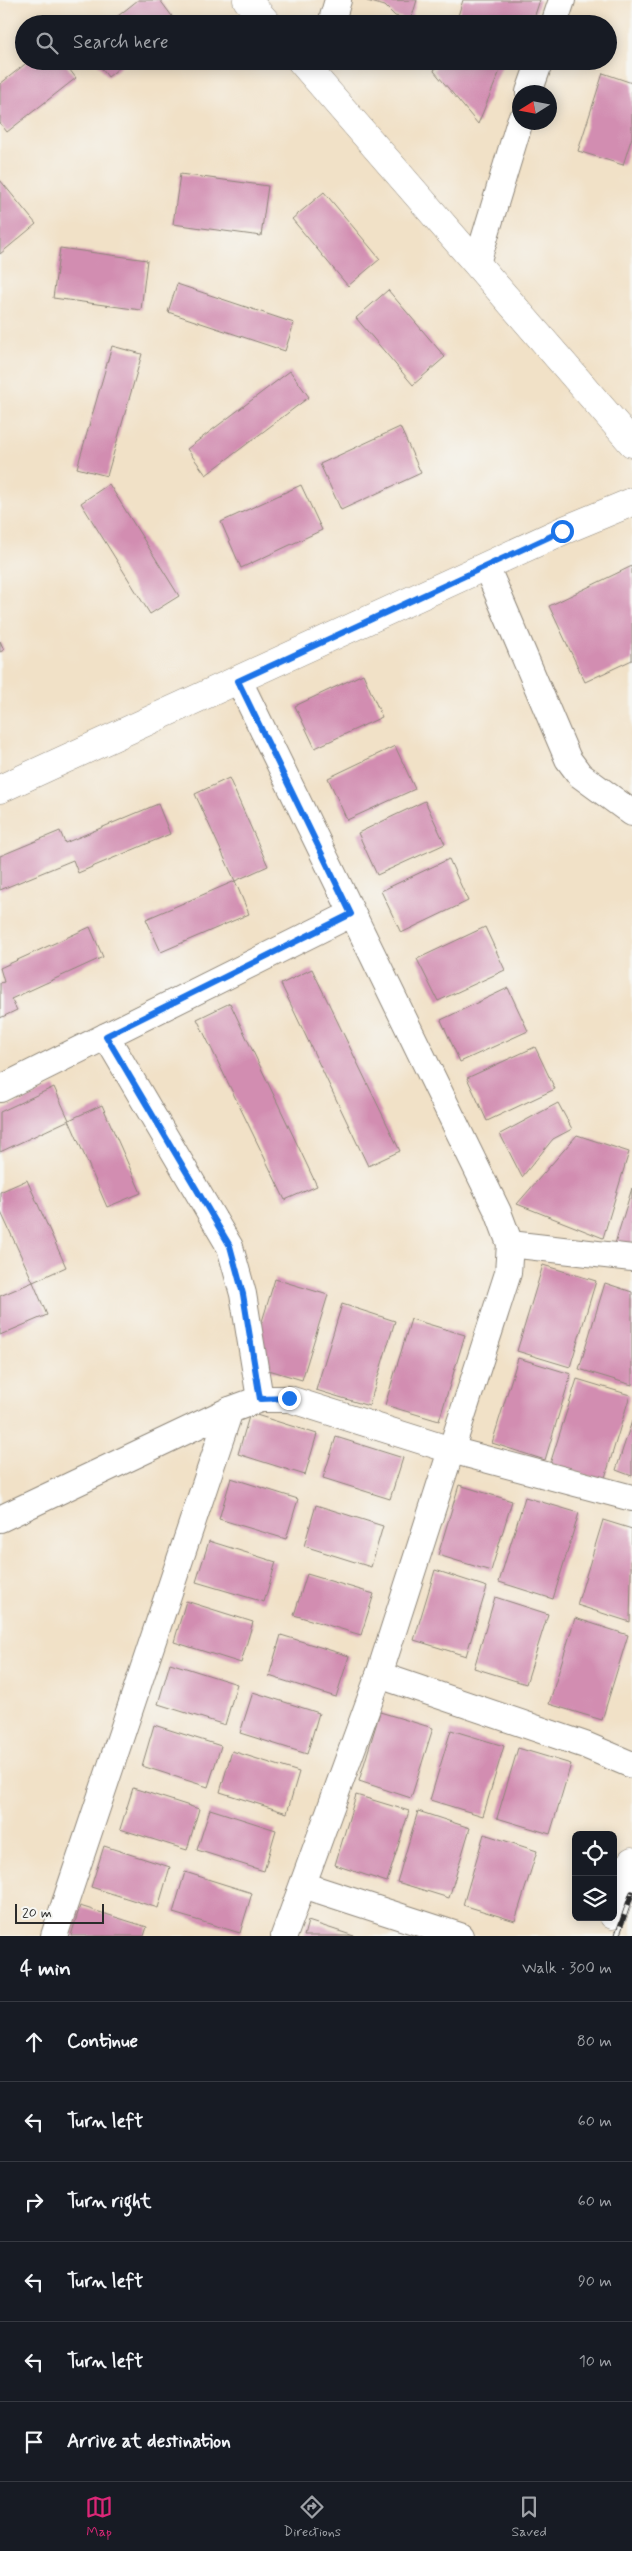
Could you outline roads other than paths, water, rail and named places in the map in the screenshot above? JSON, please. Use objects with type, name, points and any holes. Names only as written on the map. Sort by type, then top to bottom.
[{"type":"street","points":[[247,0],[260,15]]},
{"type":"street","points":[[334,15],[338,0]]},
{"type":"street","points":[[557,15],[562,0]]},
{"type":"street","points":[[315,70],[476,263],[632,442]]},
{"type":"street","points":[[531,85],[537,70]]},
{"type":"street","points":[[476,263],[517,130]]},
{"type":"street","points":[[0,789],[486,566],[632,502]]},
{"type":"street","points":[[486,566],[568,759],[580,775],[632,813]]},
{"type":"street","points":[[238,681],[498,1212],[510,1244],[508,1273],[379,1675],[284,1936]]},
{"type":"street","points":[[0,1089],[351,914]]},
{"type":"street","points":[[106,1036],[230,1246],[243,1294],[260,1399]]},
{"type":"street","points":[[510,1244],[632,1258]]},
{"type":"street","points":[[0,1519],[230,1410],[260,1399],[289,1398],[451,1450],[632,1498]]},
{"type":"street","points":[[54,1936],[230,1410]]},
{"type":"street","points":[[379,1675],[585,1745],[632,1765]]},
{"type":"street","points":[[617,1904],[632,1861]]},
{"type":"street","points":[[303,1885],[460,1936]]},
{"type":"street","points":[[606,1936],[611,1921]]},
{"type":"railway","points":[[617,1936],[632,1893]]}]
